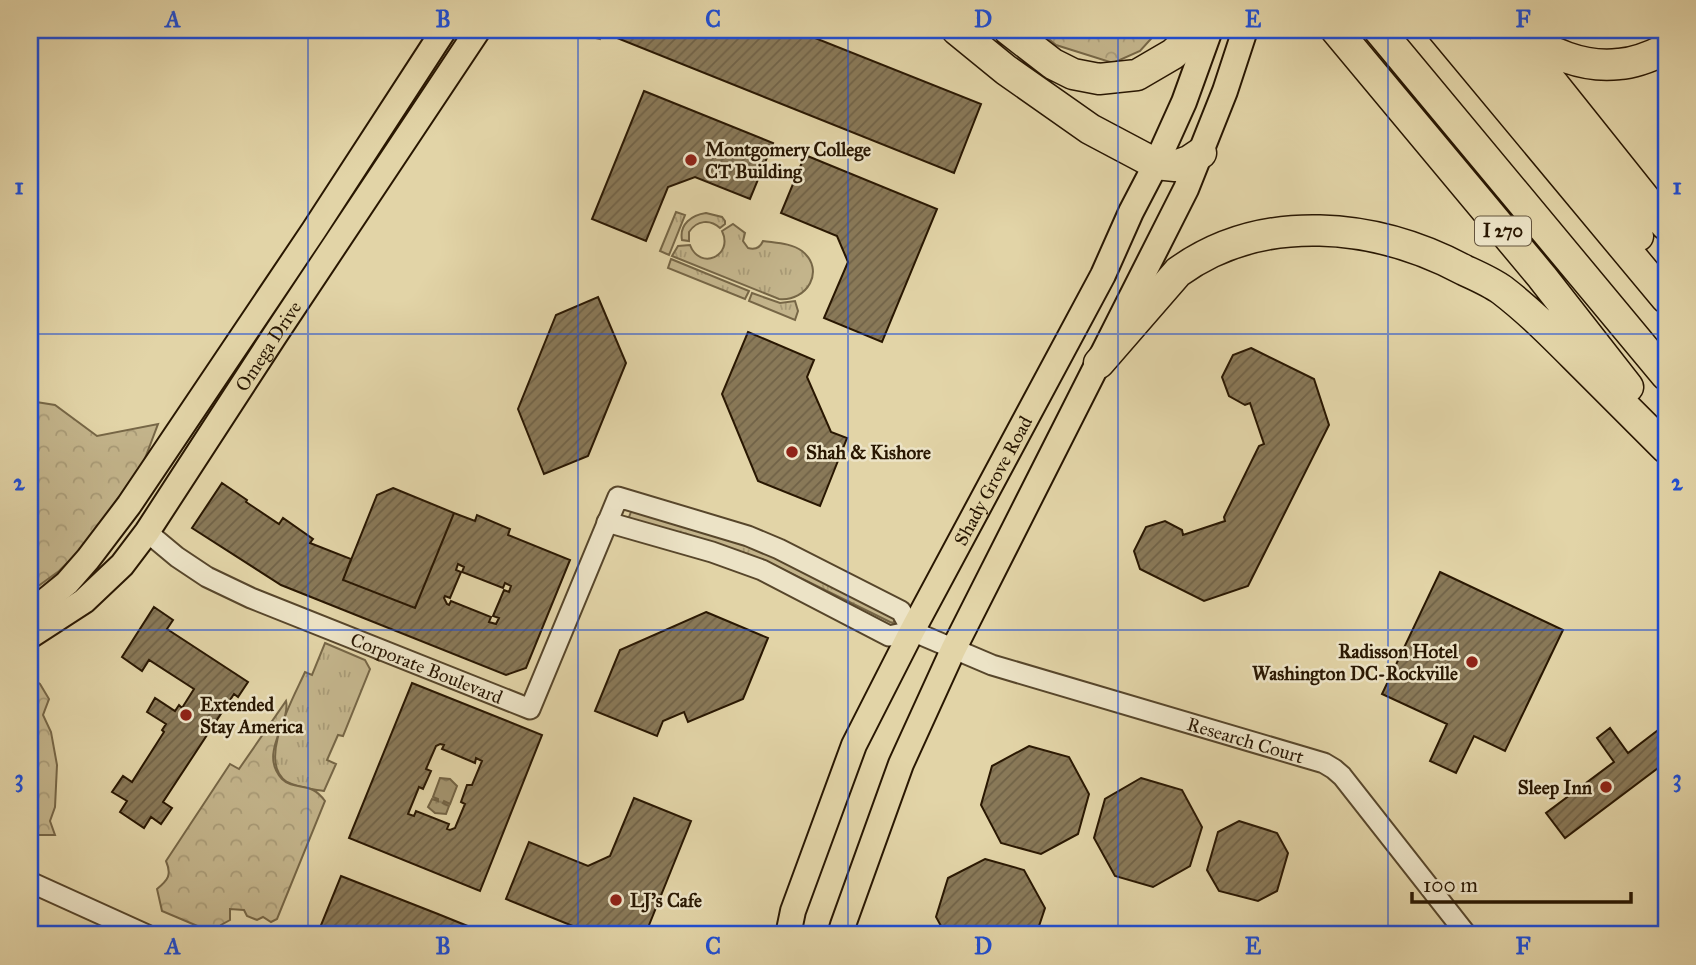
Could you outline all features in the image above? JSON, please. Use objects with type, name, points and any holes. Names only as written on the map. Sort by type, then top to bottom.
[{"type":"highway","points":[[957,30],[1006,70],[1090,129],[1156,164],[1175,166],[1189,162],[1201,153]]},
{"type":"highway","points":[[1009,30],[1053,64],[1073,74],[1099,79],[1137,75],[1173,54],[1199,30]]},
{"type":"highway","name":"I 270","points":[[1336,30],[1542,277],[1666,435]]},
{"type":"highway","name":"I 270","points":[[1379,30],[1666,375]]},
{"type":"highway","points":[[1443,30],[1666,299]]},
{"type":"highway","points":[[1482,30],[1666,276]]},
{"type":"highway","points":[[1506,30],[1555,86],[1666,225]]},
{"type":"highway","points":[[1522,30],[1548,49],[1568,58],[1590,63],[1619,64],[1652,56],[1666,49]]},
{"type":"highway","points":[[1099,363],[1178,272],[1219,248],[1260,235],[1317,229],[1362,233],[1438,256],[1499,288],[1537,319],[1666,448]]},
{"type":"main road","name":"Omega Drive","points":[[30,611],[67,583],[129,505],[314,230],[444,30]]},
{"type":"main road","name":"Omega Drive","points":[[30,636],[84,601],[122,565],[147,532],[478,30]]},
{"type":"main road","name":"Shady Grove Road","points":[[788,935],[793,911],[854,745],[1102,275],[1184,102],[1210,30]]},
{"type":"main road","points":[[840,935],[901,764],[953,650],[1186,189],[1225,91],[1245,30]]},
{"type":"street","name":"Corporate Boulevard","points":[[147,532],[207,577],[240,593],[530,709],[618,497],[748,536],[779,549],[901,611],[912,631],[953,650]]},
{"type":"street","name":"Corporate Boulevard","points":[[607,522],[712,552],[762,570],[889,636],[912,631]]},
{"type":"street","name":"Research Court","points":[[953,650],[992,666],[1324,763],[1342,776],[1467,935]]},
{"type":"street","points":[[30,882],[147,935]]},
{"type":"green space","points":[[562,30],[603,30],[600,39]]},
{"type":"green space","points":[[1038,30],[1159,30],[1140,51],[1113,63],[1056,45]]},
{"type":"green space","points":[[676,212],[685,215],[669,255],[660,251]]},
{"type":"green space","points":[[706,213],[722,217],[725,224],[720,228],[712,223],[700,223],[689,232],[689,241],[682,240],[683,229],[688,221]]},
{"type":"green space","points":[[733,224],[745,233],[743,241],[748,248],[757,248],[763,241],[788,245],[802,251],[809,259],[813,275],[805,290],[789,299],[779,299],[672,256],[678,246],[690,245],[701,257],[714,257],[723,247],[722,231]]},
{"type":"green space","points":[[671,259],[749,291],[745,299],[668,268]]},
{"type":"green space","points":[[752,293],[780,303],[795,301],[798,311],[795,320],[749,301]]},
{"type":"green space","points":[[30,401],[55,405],[97,436],[158,424],[144,461],[88,542],[59,571],[30,592]]},
{"type":"green space","points":[[631,512],[749,544],[894,617],[895,620],[890,622],[764,560],[634,522],[629,517]]},
{"type":"green space","points":[[325,643],[365,660],[370,669],[343,736],[338,735],[327,760],[336,764],[324,791],[287,782],[278,773],[275,760],[276,745],[286,713],[305,672],[312,675]]},
{"type":"green space","points":[[30,677],[40,684],[49,699],[43,715],[51,732],[57,765],[55,807],[50,821],[55,835],[30,838]]},
{"type":"green space","points":[[286,701],[284,719],[274,749],[275,769],[286,782],[313,790],[325,801],[277,919],[271,922],[263,917],[257,920],[247,916],[244,910],[230,909],[230,920],[214,933],[162,911],[157,889],[168,877],[166,861],[230,764],[239,769]]},
{"type":"water","points":[[440,778],[450,779],[457,786],[450,804],[444,801],[443,803],[449,806],[446,814],[435,813],[428,807],[432,799],[438,801],[433,797]]},
{"type":"building","points":[[615,30],[765,30],[778,35],[780,30],[795,30],[981,104],[954,173],[612,36]]},
{"type":"building","name":"Montgomery College CT Building","points":[[644,91],[773,143],[750,199],[695,177],[668,187],[646,241],[592,219]]},
{"type":"building","points":[[805,155],[937,209],[882,342],[824,318],[848,262],[837,236],[781,213]]},
{"type":"building","points":[[598,297],[626,363],[588,456],[544,474],[518,409],[556,315]]},
{"type":"building","points":[[748,332],[814,360],[807,377],[831,432],[847,438],[820,506],[758,481],[722,394]]},
{"type":"building","points":[[1251,348],[1314,379],[1329,425],[1248,586],[1204,601],[1140,569],[1134,551],[1146,527],[1165,521],[1182,530],[1183,535],[1225,521],[1224,517],[1259,446],[1264,444],[1250,403],[1245,405],[1229,396],[1222,377],[1233,355]]},
{"type":"building","points":[[222,483],[279,524],[283,518],[313,539],[310,543],[351,559],[343,580],[415,608],[454,513],[475,521],[477,515],[510,529],[508,535],[570,560],[526,668],[506,675],[281,585],[192,528]],"holes":[[[458,564],[464,567],[462,572],[503,588],[505,583],[511,586],[509,592],[504,590],[493,616],[499,618],[496,624],[489,622],[491,617],[451,601],[447,604],[444,598],[450,598],[461,572],[456,570]]]},
{"type":"building","points":[[393,488],[454,513],[415,608],[343,580],[377,495]]},
{"type":"building","name":"Radisson Hotel Washington DC-Rockville","points":[[1440,572],[1563,630],[1505,751],[1474,736],[1456,773],[1430,761],[1447,724],[1382,694]]},
{"type":"building","name":"Extended Stay America","points":[[154,607],[173,620],[167,629],[248,682],[238,697],[234,694],[163,802],[172,808],[161,824],[151,817],[144,828],[120,812],[127,801],[112,792],[123,776],[132,782],[164,732],[162,730],[166,724],[147,712],[155,698],[175,711],[179,705],[182,708],[194,689],[149,660],[142,671],[122,657]]},
{"type":"building","points":[[706,612],[768,638],[743,699],[688,722],[684,712],[663,721],[657,736],[595,711],[620,650]]},
{"type":"building","points":[[412,683],[542,735],[480,891],[349,838]],"holes":[[[444,745],[442,749],[475,763],[476,758],[482,761],[472,785],[467,785],[461,802],[465,804],[455,828],[450,830],[447,829],[449,824],[416,811],[414,816],[408,814],[419,787],[423,789],[431,771],[426,769],[436,746]]]},
{"type":"building","name":"Sleep Inn","points":[[1666,724],[1666,762],[1565,838],[1546,813],[1614,762],[1597,738],[1610,728],[1628,753]]},
{"type":"building","points":[[1029,746],[1069,757],[1089,794],[1078,834],[1041,854],[1001,843],[981,805],[992,766]]},
{"type":"building","points":[[1141,778],[1182,790],[1202,827],[1190,866],[1153,887],[1115,876],[1094,838],[1105,799]]},
{"type":"building","points":[[634,798],[691,821],[645,935],[595,935],[506,899],[529,842],[588,866],[610,856]]},
{"type":"building","points":[[1239,821],[1277,833],[1288,853],[1277,891],[1258,901],[1219,891],[1207,870],[1218,832]]},
{"type":"building","points":[[985,859],[1024,870],[1045,908],[1036,935],[946,935],[936,917],[948,878]]},
{"type":"building","points":[[341,876],[438,914],[490,935],[317,935]]},
{"type":"place","name":"Montgomery College CT Building","points":[[691,160]]},
{"type":"place","name":"Shah & Kishore","points":[[792,452]]},
{"type":"place","name":"Radisson Hotel Washington DC-Rockville","points":[[1472,662]]},
{"type":"place","name":"Extended Stay America","points":[[186,715]]},
{"type":"place","name":"Sleep Inn","points":[[1606,787]]},
{"type":"place","name":"LJ's Cafe","points":[[616,900]]}]
